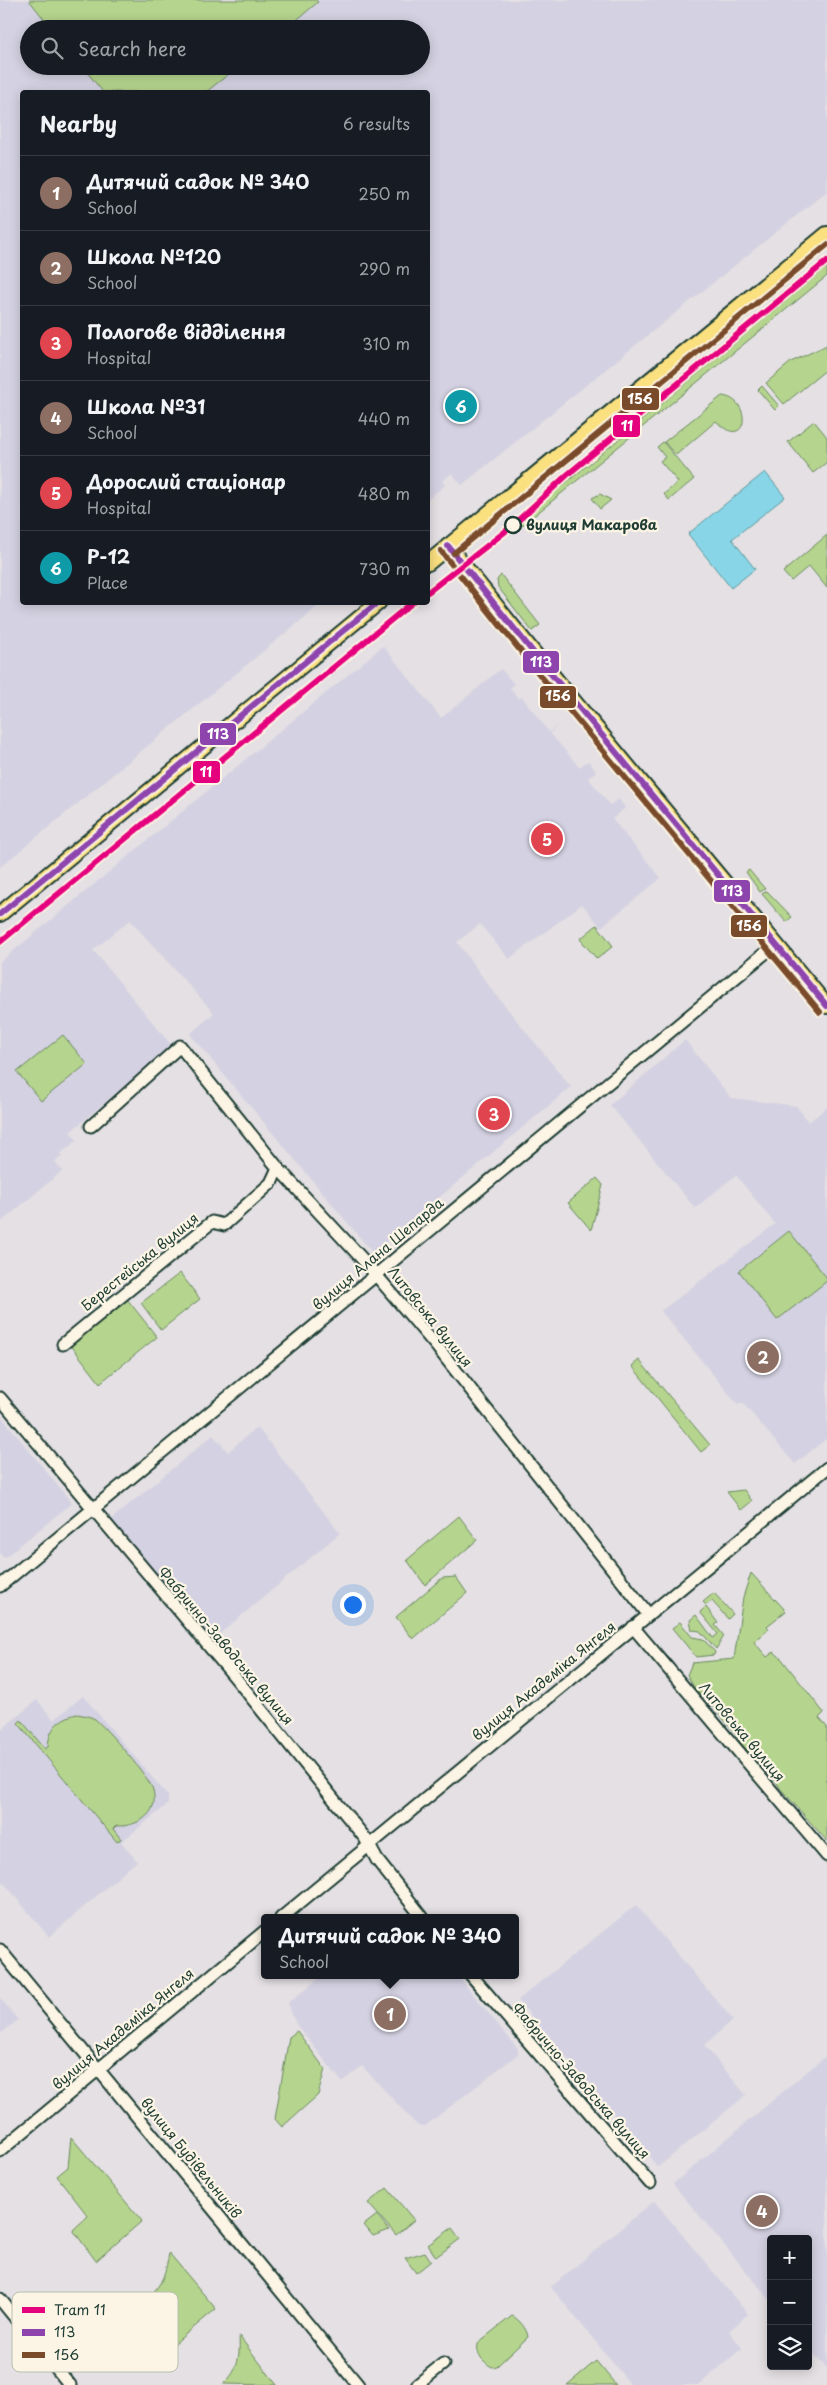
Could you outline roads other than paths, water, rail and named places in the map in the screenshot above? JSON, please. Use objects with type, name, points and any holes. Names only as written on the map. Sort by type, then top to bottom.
[{"type":"main road","points":[[430,561],[827,234]]},
{"type":"main road","points":[[448,546],[827,1006]]},
{"type":"main road","points":[[0,914],[375,605]]},
{"type":"street","name":"вулиця Алана Шепарда","points":[[0,1586],[776,944]]},
{"type":"street","name":"Литовська вулиця","points":[[91,1126],[180,1046],[278,1168],[376,1275],[438,1348],[648,1614]]},
{"type":"street","name":"Берестейська вулиця","points":[[63,1344],[212,1222],[224,1225],[271,1183],[278,1168]]},
{"type":"street","name":"Фабрично-Заводська вулиця","points":[[0,1398],[234,1676],[365,1838],[368,1847],[420,1914]]},
{"type":"street","name":"вулиця Академіка Янгеля","points":[[286,1914],[827,1468]]},
{"type":"street","name":"Литовська вулиця","points":[[633,1627],[827,1856]]},
{"type":"street","name":"вулиця Академіка Янгеля","points":[[0,2151],[261,1934]]},
{"type":"street","name":"вулиця Будівельників","points":[[0,1950],[358,2385]]},
{"type":"street","name":"Фабрично-Заводська вулиця","points":[[474,1979],[650,2183]]},
{"type":"street","points":[[0,2300],[12,2315]]},
{"type":"street","points":[[417,2385],[443,2364]]},
{"type":"street","points":[[59,2372],[70,2385]]},
{"type":"water","points":[[765,472],[785,497],[732,539],[755,569],[731,588],[688,534]]},
{"type":"tram line","name":"11","points":[[430,590],[511,527],[567,475],[827,261]]},
{"type":"tram line","name":"11","points":[[0,942],[409,605]]},
{"type":"place","name":"Р-12","points":[[461,406]]},
{"type":"place","name":"вулиця Макарова","points":[[513,525]]},
{"type":"place","name":"Дорослий стаціонар","points":[[547,839]]},
{"type":"place","name":"Пологове відділення","points":[[494,1114]]},
{"type":"place","name":"Школа №120","points":[[763,1357]]},
{"type":"place","name":"Дитячий садок № 340","points":[[390,2014]]},
{"type":"place","name":"Школа №31","points":[[762,2211]]}]
